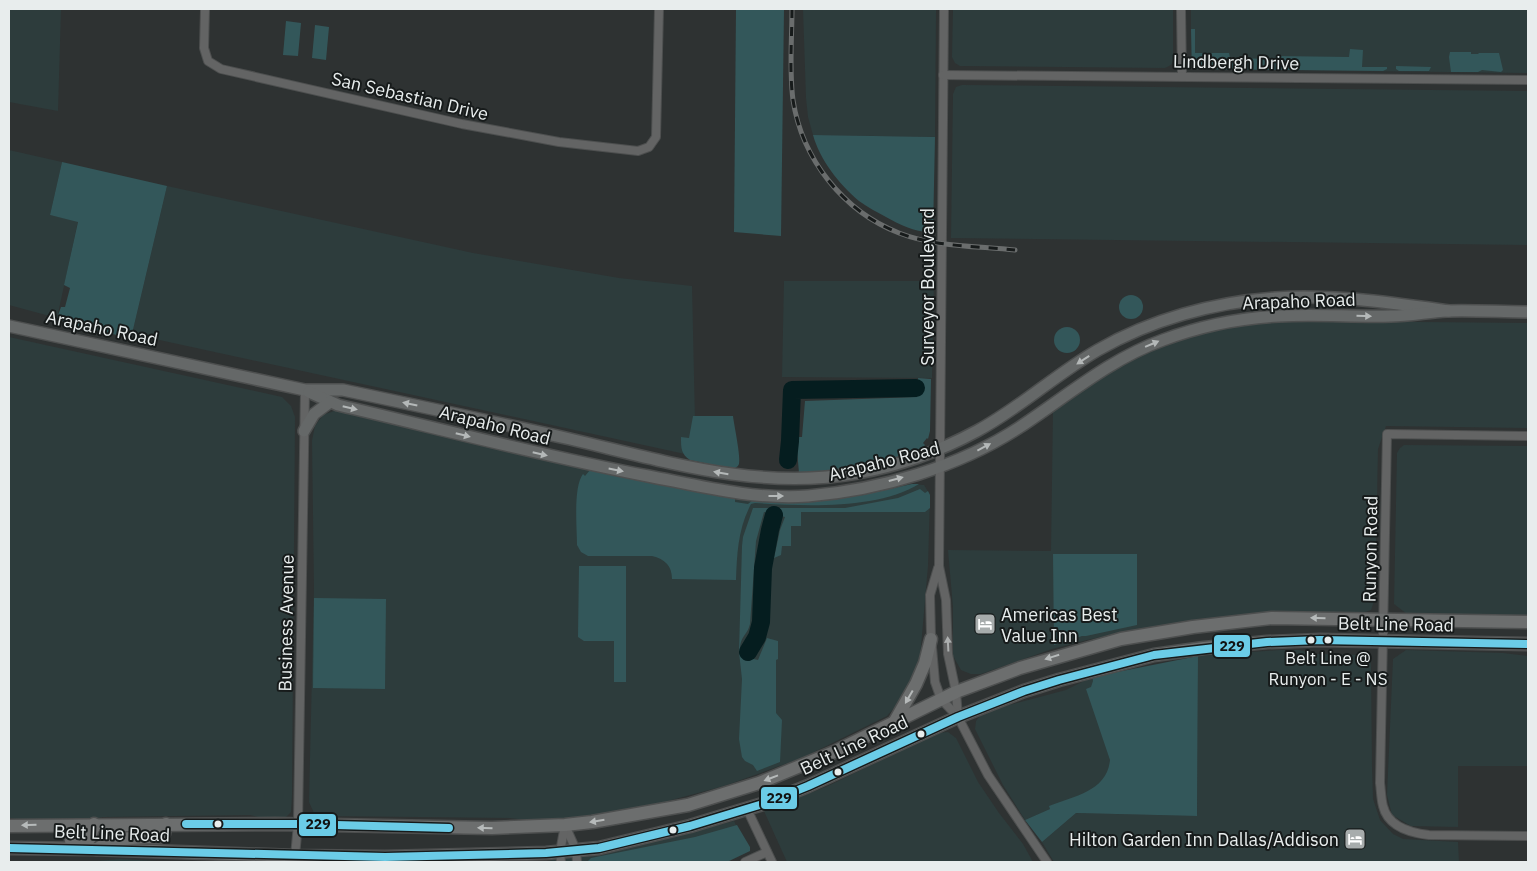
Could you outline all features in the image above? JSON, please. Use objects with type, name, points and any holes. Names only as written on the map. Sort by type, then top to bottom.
[{"type":"main road","name":"Arapaho Road","points":[[9,326],[305,390],[343,390],[677,465],[742,477],[788,479],[857,473],[940,449],[978,431],[1090,355],[1126,336],[1197,311],[1239,302],[1276,298],[1315,297],[1390,302],[1449,311]]},
{"type":"main road","name":"Arapaho Road","points":[[305,390],[338,405],[568,461],[720,490],[764,496],[807,496],[852,490],[900,479],[940,467],[964,457],[1018,428],[1091,377],[1134,352],[1206,326],[1246,319],[1305,315],[1394,316],[1449,311],[1528,312]]},
{"type":"main road","points":[[1126,336],[1134,352]]},
{"type":"main road","points":[[304,431],[314,414],[330,402]]},
{"type":"main road","name":"Belt Line Road","points":[[9,827],[94,824],[298,824],[492,828],[565,825],[620,818],[688,805],[742,788],[834,752],[956,692],[1054,657],[1121,639],[1215,624],[1272,618],[1528,622]]},
{"type":"main road","points":[[1150,634],[1154,655]]},
{"type":"main road","points":[[895,721],[916,684],[925,663],[931,639]]},
{"type":"main road","name":"Belt Line Road","points":[[9,848],[295,856],[576,856],[599,848],[690,826],[747,809],[808,786],[958,717],[1024,691],[1154,655],[1267,642],[1320,640],[1528,644]]},
{"type":"main road","points":[[22,848],[36,843],[62,840],[86,841],[90,838],[94,824]]},
{"type":"main road","points":[[97,849],[106,842],[114,840],[159,837],[164,834],[166,824]]},
{"type":"street","name":"San Sebastian Drive","points":[[205,9],[204,48],[208,61],[221,69],[462,124],[559,142],[638,151],[649,147],[656,137],[659,9]]},
{"type":"street","name":"Surveyor Boulevard","points":[[944,9],[939,566],[946,600],[948,654],[956,692],[958,717]]},
{"type":"street","points":[[1181,9],[1182,77]]},
{"type":"street","name":"Lindbergh Drive","points":[[943,76],[1528,80]]},
{"type":"street","name":"Business Avenue","points":[[295,856],[298,824],[305,390]]},
{"type":"street","name":"Runyon Road","points":[[1528,436],[1387,434],[1380,782],[1383,808],[1394,824],[1414,834],[1528,836]]},
{"type":"street","name":"Surveyor Boulevard","points":[[939,566],[930,595],[931,639],[935,682],[941,699],[958,717],[988,775],[1047,862]]},
{"type":"street","points":[[747,809],[772,862]]},
{"type":"street","points":[[565,825],[576,856]]},
{"type":"street","points":[[561,857],[565,825]]},
{"type":"street","points":[[745,862],[767,852]]},
{"type":"shaded area","points":[[9,9],[61,9],[58,111],[9,102]]},
{"type":"shaded area","points":[[736,9],[784,9],[781,236],[734,232]]},
{"type":"shaded area","points":[[803,9],[936,9],[935,137],[813,135],[808,117],[806,98]]},
{"type":"shaded area","points":[[953,9],[1173,9],[1173,61],[1171,65],[1165,68],[960,66],[955,63],[952,57]]},
{"type":"shaded area","points":[[1191,9],[1528,9],[1528,73],[1198,69],[1193,66],[1191,61]]},
{"type":"shaded area","points":[[286,21],[301,23],[298,56],[283,55]]},
{"type":"shaded area","points":[[315,25],[329,27],[326,60],[312,58]]},
{"type":"shaded area","points":[[1191,29],[1195,29],[1195,53],[1229,53],[1230,58],[1275,59],[1276,56],[1349,57],[1350,49],[1363,50],[1362,67],[1387,67],[1387,69],[1383,71],[1196,68],[1192,65]]},
{"type":"shaded area","points":[[1450,52],[1471,52],[1471,54],[1499,53],[1503,70],[1501,72],[1482,70],[1478,72],[1451,72]]},
{"type":"shaded area","points":[[1396,66],[1431,67],[1429,71],[1399,71],[1396,69]]},
{"type":"shaded area","points":[[962,85],[1528,91],[1528,245],[951,238],[953,94],[956,87]]},
{"type":"shaded area","points":[[813,135],[935,137],[933,232],[914,230],[903,226],[859,201],[831,171],[820,153]]},
{"type":"shaded area","points":[[9,150],[62,162],[50,215],[78,221],[57,318],[9,305]]},
{"type":"shaded area","points":[[62,162],[167,186],[132,334],[117,335],[73,325],[57,318],[61,307],[65,307],[70,288],[64,285],[78,222],[50,215]]},
{"type":"shaded area","points":[[167,186],[473,253],[619,278],[692,286],[695,421],[685,454],[132,334]]},
{"type":"shaded area","points":[[784,281],[934,281],[932,378],[782,377]]},
{"type":"shaded area","points":[[1131,295],[1140,298],[1143,307],[1140,316],[1131,319],[1122,316],[1119,307],[1122,298]]},
{"type":"shaded area","points":[[1265,322],[1528,323],[1528,428],[1386,426],[1378,449],[1375,598],[1371,610],[1362,613],[1272,613],[1198,619],[1087,640],[1052,649],[981,674],[971,674],[961,670],[953,656],[953,607],[948,550],[1051,551],[1053,410],[1113,368],[1162,345],[1182,338],[1227,327]]},
{"type":"shaded area","points":[[1067,327],[1076,331],[1080,340],[1076,349],[1067,353],[1058,349],[1054,340],[1058,331]]},
{"type":"shaded area","points":[[9,337],[282,397],[291,406],[295,417],[292,795],[291,812],[283,820],[266,819],[250,815],[103,817],[84,821],[35,821],[9,818]]},
{"type":"shaded area","points":[[918,378],[931,379],[930,431],[928,439],[923,443],[925,445],[917,452],[886,462],[799,473],[797,450],[799,437],[802,437],[805,401],[917,397]]},
{"type":"shaded area","points":[[345,410],[558,461],[824,500],[863,495],[912,484],[924,485],[930,495],[928,566],[919,669],[913,686],[887,716],[802,758],[724,786],[664,802],[590,816],[535,821],[510,818],[326,816],[314,813],[309,802],[314,588],[312,441],[315,426],[323,415]]},
{"type":"shaded area","points":[[693,416],[733,416],[739,455],[737,467],[733,469],[690,460],[683,453],[681,437],[689,438]]},
{"type":"shaded area","points":[[1404,445],[1528,446],[1528,616],[1407,614],[1394,604],[1397,453]]},
{"type":"shaded area","points":[[590,470],[731,497],[735,499],[735,502],[748,504],[753,500],[824,500],[863,495],[919,484],[902,492],[861,502],[817,505],[751,504],[741,532],[736,580],[672,579],[671,570],[667,564],[657,557],[588,556],[581,552],[577,545],[578,488],[583,474],[585,476]]},
{"type":"shaded area","points":[[920,489],[925,493],[928,491],[930,495],[930,508],[925,512],[801,512],[801,526],[791,526],[791,546],[782,546],[781,555],[774,558],[785,517],[764,512],[756,541],[750,624],[742,639],[740,650],[749,658],[758,660],[767,638],[778,641],[776,713],[782,720],[780,762],[757,771],[753,765],[742,757],[739,739],[742,679],[739,652],[742,546],[743,537],[753,508],[845,508],[898,498]]},
{"type":"shaded area","points":[[1053,554],[1137,554],[1137,625],[1082,636],[1054,645]]},
{"type":"shaded area","points":[[579,566],[626,566],[626,682],[614,682],[614,641],[584,641],[578,637]]},
{"type":"shaded area","points":[[314,598],[386,599],[385,689],[313,688]]},
{"type":"shaded area","points":[[1299,650],[1317,654],[1363,655],[1370,658],[1373,799],[1380,820],[1393,834],[1403,839],[1458,842],[1459,862],[1054,862],[1042,842],[1076,813],[1197,816],[1198,656]]},
{"type":"shaded area","points":[[1406,650],[1503,653],[1528,656],[1528,766],[1458,766],[1458,827],[1411,826],[1392,815],[1387,795],[1393,659]]},
{"type":"shaded area","points":[[1198,656],[1197,816],[1076,813],[1042,842],[1025,820],[1050,809],[1049,806],[1088,791],[1103,779],[1108,770],[1110,760],[1086,689],[1091,687],[1092,677]]},
{"type":"shaded area","points":[[1092,677],[1122,778],[1025,820],[1003,785],[975,729],[976,721],[983,712],[1066,690]]},
{"type":"shaded area","points":[[948,732],[956,738],[978,782],[1023,844],[1033,862],[787,862],[764,811],[828,786],[937,733]]},
{"type":"shaded area","points":[[734,821],[745,844],[707,862],[542,862],[664,839]]},
{"type":"shaded area","points":[[737,825],[750,847],[750,851],[727,862],[587,862],[591,858],[695,837]]},
{"type":"shaded area","points":[[120,859],[176,862],[85,862]]},
{"type":"waterway","points":[[788,460],[792,390],[916,388]]},
{"type":"waterway","points":[[748,652],[757,637],[761,622],[763,568],[774,515]]},
{"type":"railway","points":[[792,9],[791,77],[793,100],[798,122],[805,143],[816,162],[843,197],[879,223],[913,238],[956,245],[1015,250]]},
{"type":"transit line","name":"229","points":[[9,848],[385,857],[546,853],[599,848],[690,826],[766,803],[808,786],[958,717],[1024,691],[1154,655],[1267,642],[1320,640],[1528,644]]},
{"type":"transit line","name":"229","points":[[186,824],[298,824],[449,828]]},
{"type":"place","name":"Americas Best Value Inn","points":[[985,624]]},
{"type":"place","name":"Belt Line @ Runyon - E - NS","points":[[1328,640]]},
{"type":"place","name":"Hilton Garden Inn Dallas/Addison","points":[[1355,839]]}]
